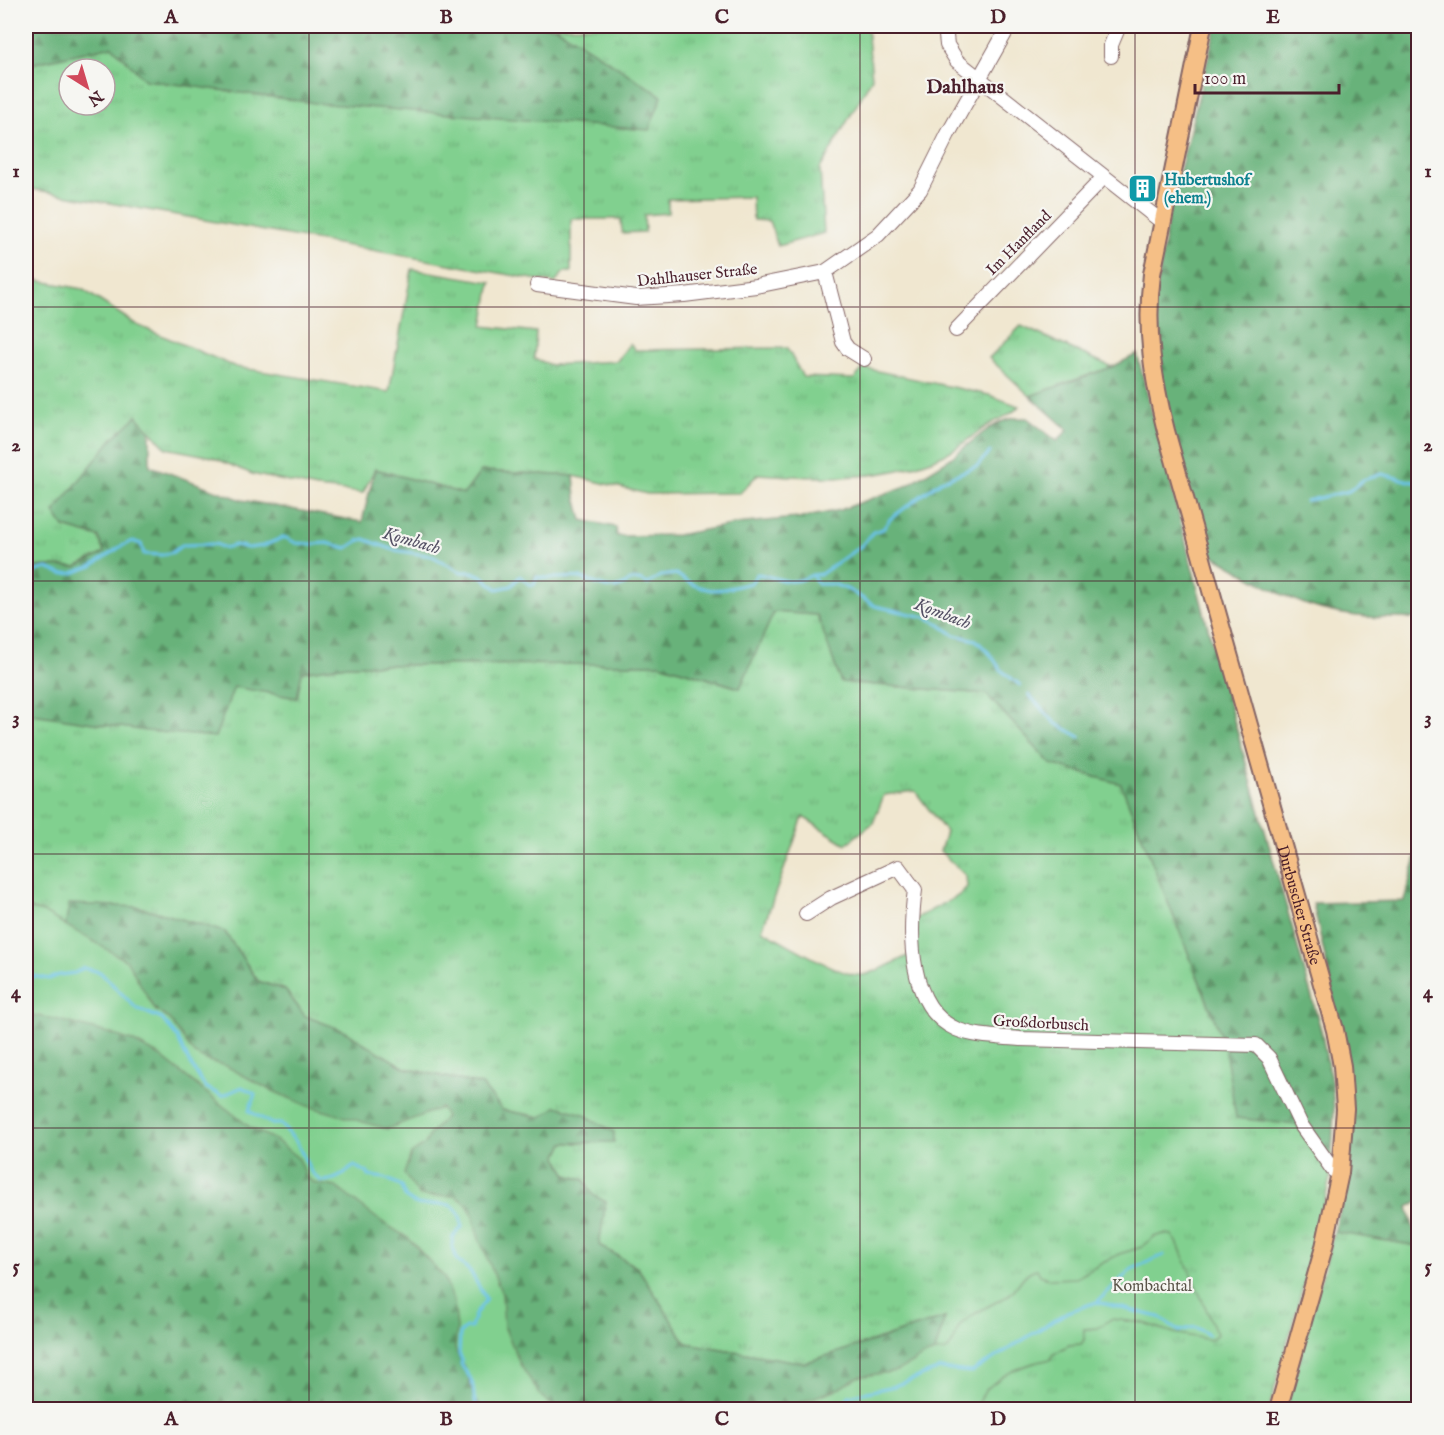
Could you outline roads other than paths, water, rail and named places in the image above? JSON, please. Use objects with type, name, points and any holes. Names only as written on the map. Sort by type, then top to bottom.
[{"type":"main road","name":"Durbuscher Straße","points":[[1203,26],[1152,274],[1148,314],[1151,356],[1160,405],[1335,1030],[1342,1065],[1345,1109],[1340,1173],[1324,1247],[1278,1410]]},
{"type":"street","points":[[945,26],[947,45],[957,61],[1162,222]]},
{"type":"street","name":"Dahlhauser Straße","points":[[537,285],[636,298],[756,286],[825,272],[878,235],[920,190],[1009,26]]},
{"type":"street","points":[[1111,56],[1111,45],[1119,26]]},
{"type":"street","name":"Im Hanfland","points":[[956,330],[1104,177]]},
{"type":"street","points":[[825,272],[843,342],[848,350],[864,359]]},
{"type":"street","name":"Großdorbusch","points":[[806,914],[831,898],[898,867],[915,890],[912,907],[915,971],[921,992],[932,1010],[949,1025],[981,1035],[1020,1039],[1256,1045],[1269,1059],[1301,1125],[1332,1170],[1340,1173]]},
{"type":"waterway","name":"Kombach","points":[[813,575],[821,574],[861,546],[873,532],[883,529],[890,519],[941,481],[977,466],[990,452]]},
{"type":"waterway","points":[[1306,501],[1349,491],[1363,480],[1382,474],[1413,482],[1418,480]]},
{"type":"waterway","name":"Kombach","points":[[26,574],[47,568],[62,574],[73,573],[92,566],[132,541],[141,544],[144,554],[162,555],[173,552],[182,545],[215,544],[225,548],[236,545],[248,548],[263,546],[284,537],[296,543],[327,543],[347,548],[364,539],[394,550],[432,556],[461,572],[472,572],[482,576],[497,589],[511,586],[520,576],[529,584],[534,585],[537,577],[581,578],[613,588],[633,580],[648,584],[660,576],[676,574],[696,586],[712,590],[751,583],[757,574],[784,581],[797,581],[812,575],[818,584],[833,584],[849,590],[875,606],[925,617],[954,635],[976,640],[1002,671],[1020,685]]},
{"type":"waterway","name":"Kombach","points":[[1029,695],[1055,723],[1080,737]]},
{"type":"waterway","points":[[26,979],[34,976],[49,979],[75,973],[83,968],[100,972],[136,1008],[162,1019],[177,1037],[205,1087],[222,1096],[242,1087],[255,1094],[249,1111],[272,1124],[281,1124],[297,1143],[311,1172],[321,1181],[339,1177],[354,1166],[367,1172],[369,1176],[385,1178],[402,1186],[405,1197],[415,1203],[446,1204],[456,1209],[462,1227],[453,1237],[452,1245],[457,1260],[470,1271],[486,1299],[475,1315],[471,1328],[466,1328],[460,1333],[459,1354],[461,1364],[472,1382],[476,1404],[478,1407],[484,1405],[491,1410]]},
{"type":"waterway","points":[[1097,1302],[1132,1269],[1164,1255]]},
{"type":"waterway","points":[[840,1410],[849,1396],[894,1386],[940,1369],[972,1372],[1067,1312],[1097,1302],[1159,1317],[1179,1331],[1195,1327],[1209,1335]]},
{"type":"place","name":"Hubertushof (ehem.)","points":[[1143,188]]},
{"type":"district","name":"Dahlhaus","points":[[965,86]]},
{"type":"park label","name":"Kombachtal","points":[[1152,1285]]}]
